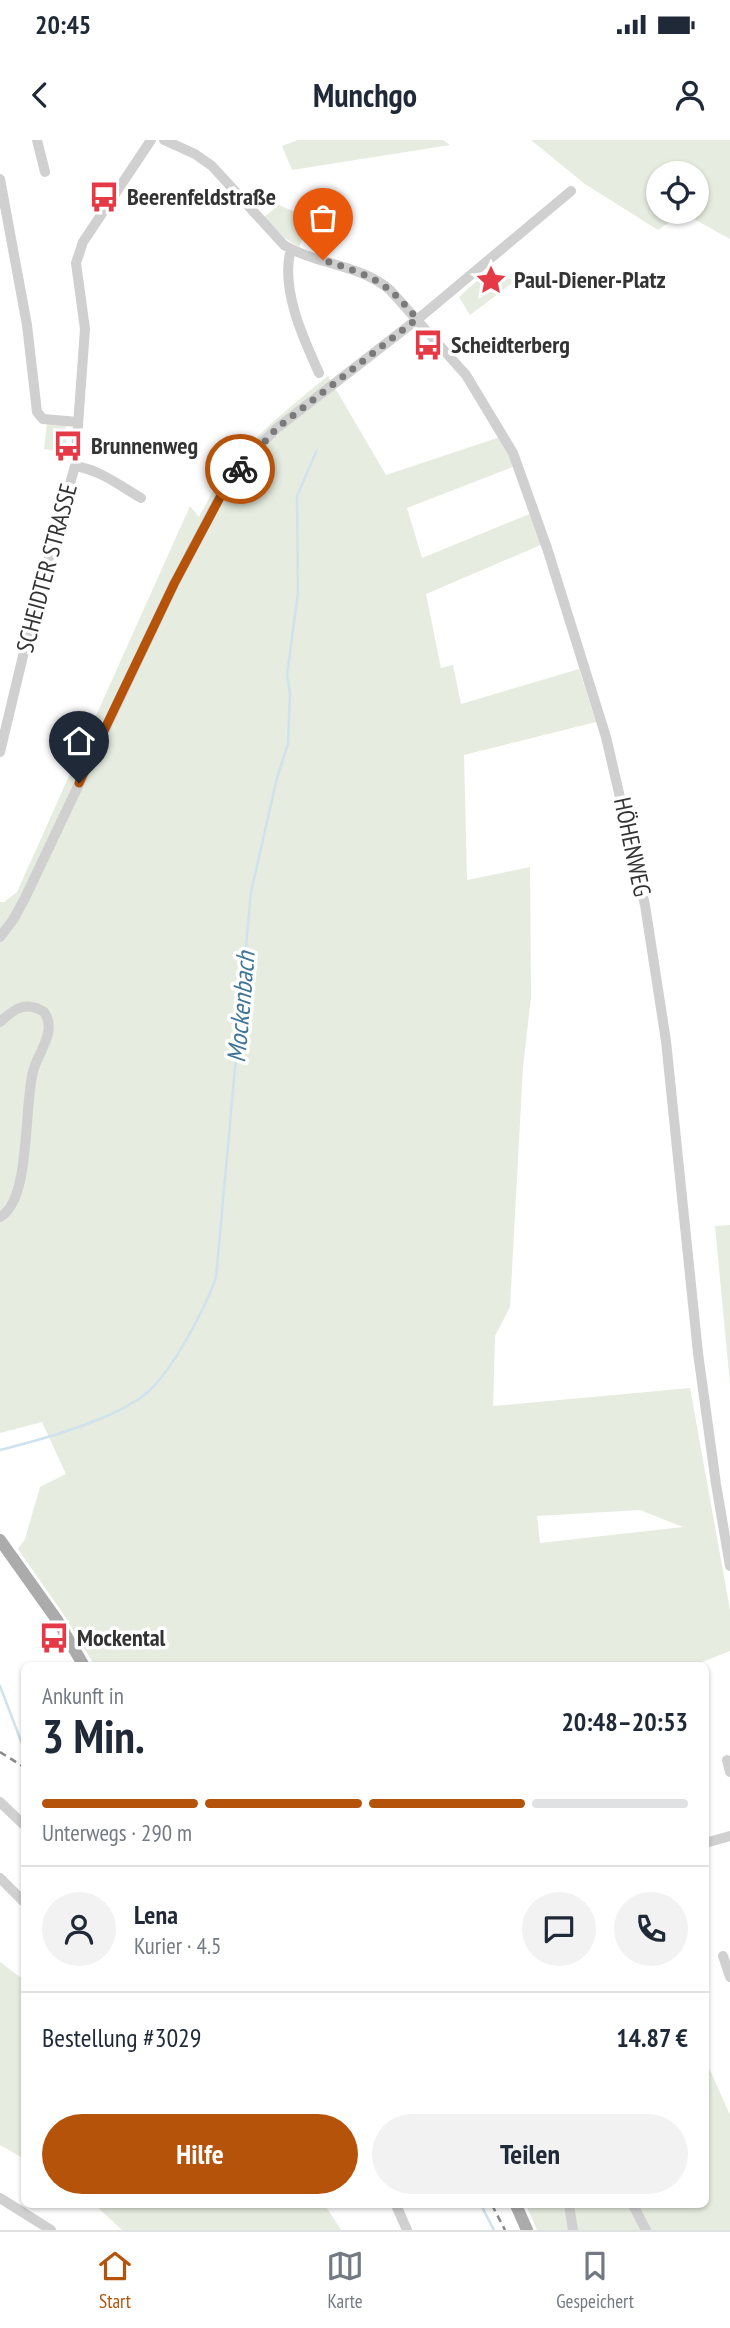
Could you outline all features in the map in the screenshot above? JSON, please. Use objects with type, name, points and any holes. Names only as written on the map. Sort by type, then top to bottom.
[{"type":"main road","points":[[0,1540],[57,1620],[81,1662]]},
{"type":"main road","points":[[517,2208],[527,2230]]},
{"type":"street","points":[[37,140],[45,172]]},
{"type":"street","name":"SCHEIDTER STRASSE","points":[[0,752],[34,610],[75,466],[85,329],[76,270],[77,256],[103,210],[151,140]]},
{"type":"street","name":"HÖHENWEG","points":[[164,140],[195,154],[212,166],[277,239],[291,249],[375,278],[390,290],[476,389],[519,467],[607,737],[645,905],[665,1030],[698,1353],[730,1566]]},
{"type":"street","points":[[0,179],[27,325],[37,412],[43,419],[78,422]]},
{"type":"street","points":[[0,937],[25,898],[174,584],[225,488],[254,451],[277,428],[406,327],[419,322],[572,191]]},
{"type":"street","points":[[291,249],[287,272],[301,333],[319,373]]},
{"type":"street","name":"SCHEIDTER STRASSE","points":[[75,466],[90,469],[141,498]]},
{"type":"street","points":[[0,1031],[24,1006]]},
{"type":"street","points":[[0,1022],[15,1009],[34,1006],[44,1012],[49,1026],[31,1081],[19,1188],[12,1207],[0,1217]]},
{"type":"street","points":[[727,1760],[730,1772]]},
{"type":"street","points":[[0,1802],[21,1822]]},
{"type":"street","points":[[709,1842],[730,1836]]},
{"type":"street","points":[[0,1878],[21,1899]]},
{"type":"street","points":[[723,1956],[730,1977]]},
{"type":"street","points":[[0,2198],[51,2230]]},
{"type":"street","points":[[397,2208],[407,2230]]},
{"type":"street","points":[[569,2208],[573,2230]]},
{"type":"street","points":[[635,2208],[646,2230]]},
{"type":"shaded area","points":[[298,140],[443,140],[450,145],[292,170],[282,146]]},
{"type":"shaded area","points":[[531,140],[730,140],[730,239],[703,224],[709,224],[709,161],[646,161],[646,222],[585,184]]},
{"type":"shaded area","points":[[279,205],[310,218],[299,247],[285,238],[264,217]]},
{"type":"shaded area","points":[[648,224],[667,224],[658,230]]},
{"type":"shaded area","points":[[489,270],[515,281],[470,315],[459,297]]},
{"type":"shaded area","points":[[328,376],[386,475],[500,437],[515,466],[407,508],[422,558],[532,513],[543,544],[426,594],[441,668],[453,665],[461,704],[579,669],[596,722],[464,755],[467,880],[530,867],[531,997],[523,1067],[510,1307],[495,1336],[493,1406],[690,1388],[730,1610],[730,1651],[702,1662],[93,1662],[18,1549],[25,1539],[40,1487],[66,1474],[42,1422],[0,1433],[0,902],[17,892],[190,506],[199,517],[229,468],[269,426]],"holes":[[[640,1510],[683,1527],[540,1543],[537,1516]]]},
{"type":"shaded area","points":[[47,423],[66,425],[67,452],[44,449]]},
{"type":"shaded area","points":[[730,1225],[730,1384],[715,1226]]},
{"type":"shaded area","points":[[0,1962],[21,1978],[21,2157],[0,2145]]},
{"type":"shaded area","points":[[709,2068],[730,2115],[730,2230],[537,2230],[527,2208],[709,2208]]},
{"type":"shaded area","points":[[98,2208],[327,2208],[341,2230],[122,2230]]},
{"type":"waterway","name":"Mockenbach","points":[[0,1450],[100,1419],[120,1410],[150,1390],[160,1380],[188,1337],[216,1278],[251,892],[277,778],[288,744],[290,694],[287,675],[298,593],[297,496],[316,452]]},
{"type":"waterway","points":[[0,1686],[21,1741]]},
{"type":"waterway","points":[[483,2208],[494,2230]]},
{"type":"railway","points":[[0,1752],[21,1765]]},
{"type":"railway","points":[[494,2208],[505,2230]]},
{"type":"way so far","points":[[240,469],[277,428],[417,319],[398,297],[375,278],[323,260]]},
{"type":"place","name":"Beerenfeldstraße","points":[[104,197]]},
{"type":"place","name":"Paul-Diener-Platz","points":[[491,280]]},
{"type":"place","name":"Scheidterberg","points":[[428,345]]},
{"type":"place","name":"Brunnenweg","points":[[68,446]]},
{"type":"place","name":"Mockental","points":[[54,1638]]},
{"type":"route","points":[[79,783],[174,584],[225,488],[240,469]]}]
